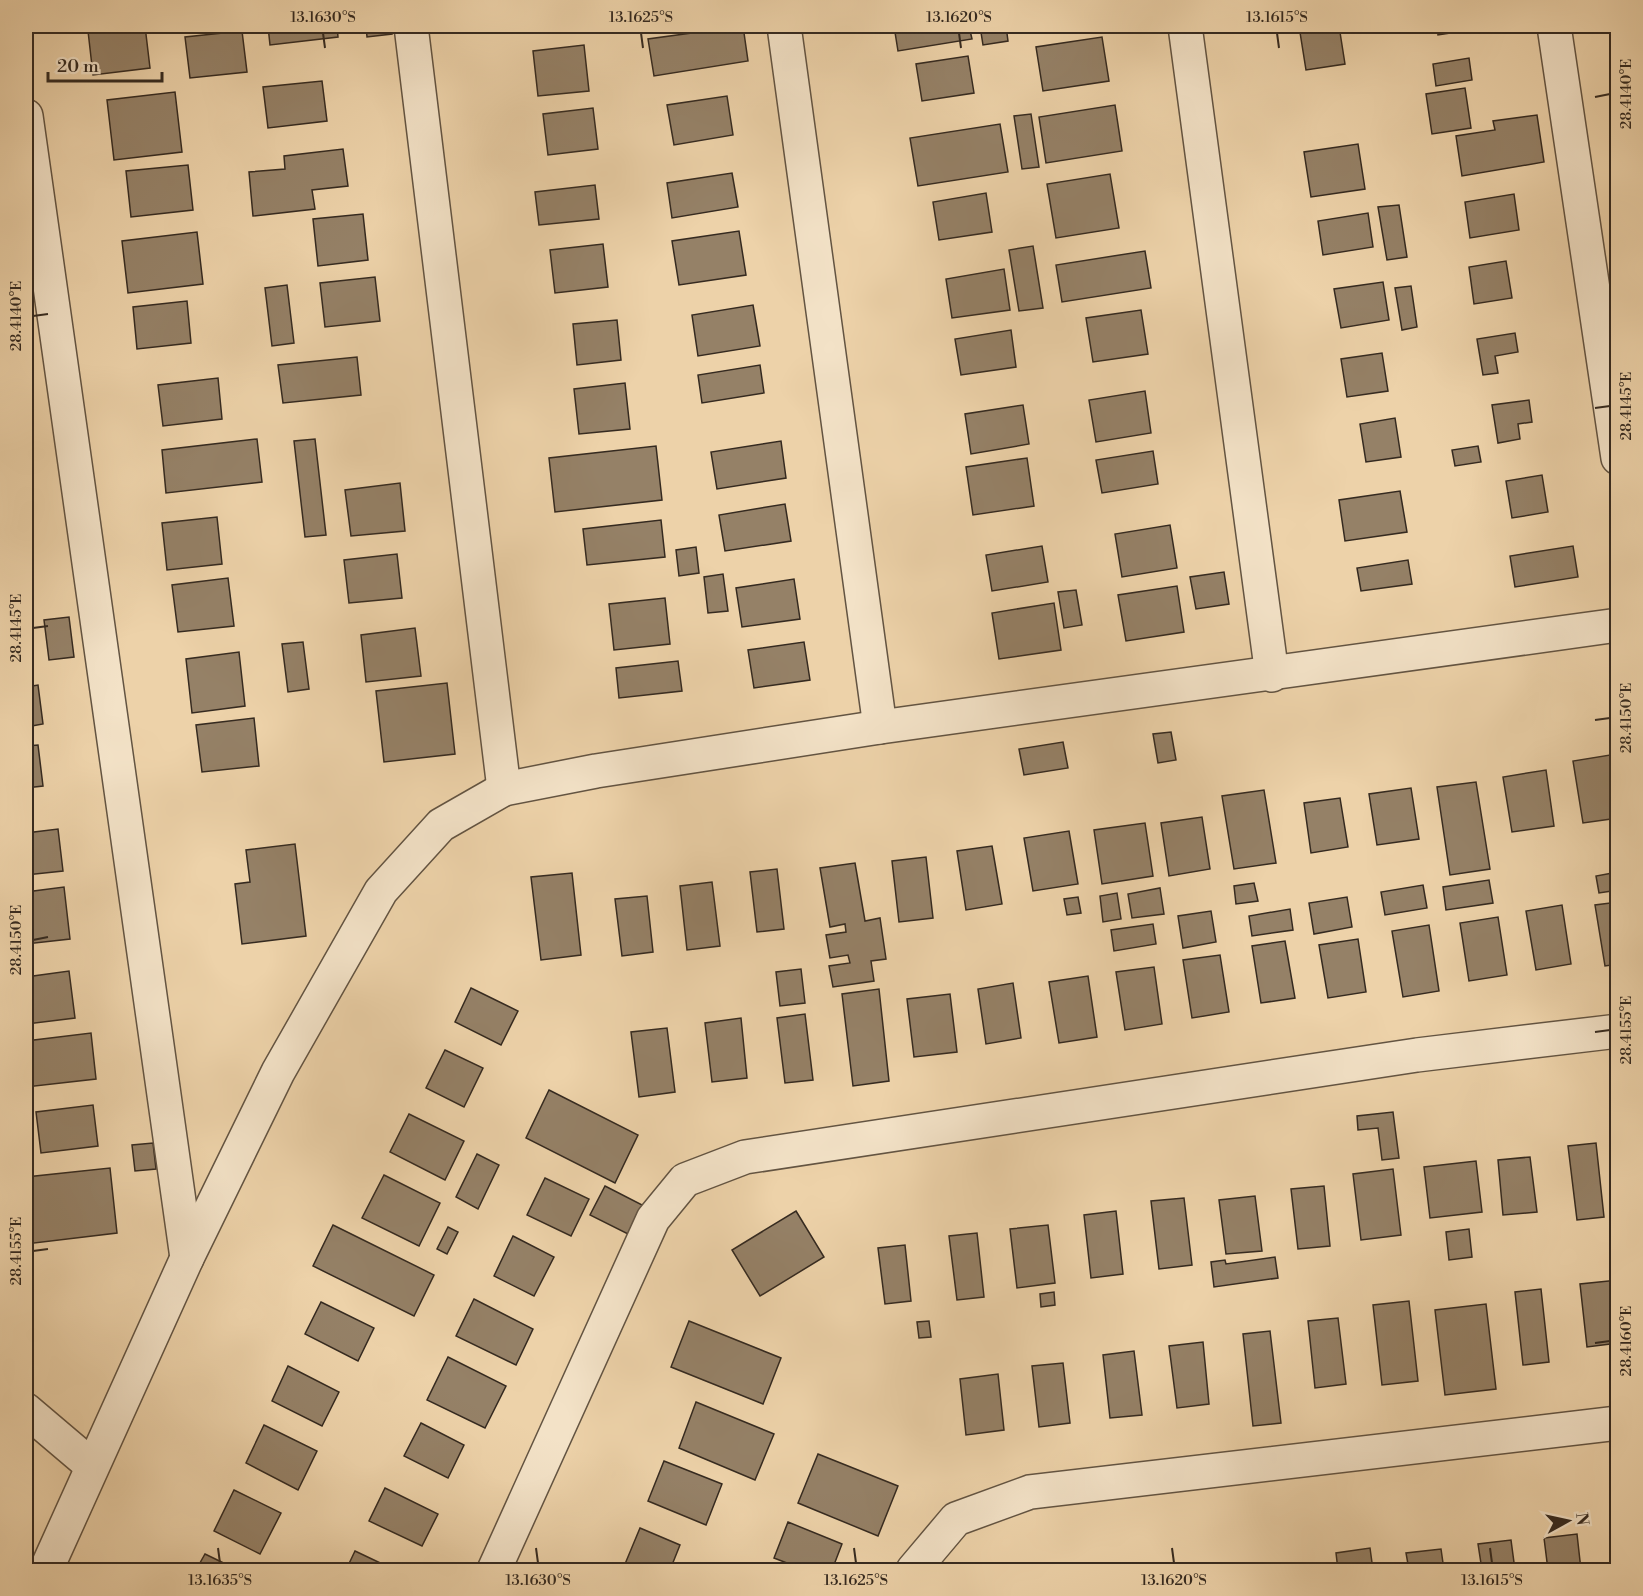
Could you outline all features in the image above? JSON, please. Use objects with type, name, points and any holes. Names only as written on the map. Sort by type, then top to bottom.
[{"type":"street","points":[[411,26],[504,789]]},
{"type":"street","points":[[784,26],[880,727]]},
{"type":"street","points":[[1185,26],[1272,675]]},
{"type":"street","points":[[1554,26],[1617,458]]},
{"type":"street","points":[[26,116],[187,1258]]},
{"type":"street","points":[[46,1570],[187,1258],[278,1072],[381,891],[441,825],[504,789],[608,769],[880,727],[1272,675],[1617,625]]},
{"type":"street","points":[[494,1570],[653,1219],[685,1180],[745,1157],[1417,1055],[1617,1031]]},
{"type":"street","points":[[26,1410],[92,1466]]},
{"type":"street","points":[[913,1570],[956,1519],[1030,1492],[1617,1423]]},
{"type":"building","points":[[145,26],[150,68],[93,75],[88,31]]},
{"type":"building","points":[[268,26],[337,26],[338,37],[270,45]]},
{"type":"building","points":[[366,26],[391,26],[392,34],[367,37]]},
{"type":"building","points":[[743,26],[748,61],[654,76],[648,39]]},
{"type":"building","points":[[894,26],[969,26],[972,39],[898,51]]},
{"type":"building","points":[[980,26],[1006,26],[1008,41],[983,45]]},
{"type":"building","points":[[1299,26],[1339,26],[1345,64],[1306,70]]},
{"type":"building","points":[[1437,26],[1489,26],[1490,27],[1438,35]]},
{"type":"building","points":[[242,31],[247,72],[190,78],[185,37]]},
{"type":"building","points":[[1102,37],[1109,81],[1043,91],[1036,47]]},
{"type":"building","points":[[584,45],[589,91],[538,96],[533,51]]},
{"type":"building","points":[[968,56],[974,93],[922,101],[916,64]]},
{"type":"building","points":[[1469,58],[1472,80],[1436,86],[1433,64]]},
{"type":"building","points":[[322,81],[327,121],[268,128],[263,87]]},
{"type":"building","points":[[1465,88],[1471,128],[1432,134],[1426,94]]},
{"type":"building","points":[[175,92],[182,152],[114,160],[107,100]]},
{"type":"building","points":[[727,96],[733,135],[674,145],[667,105]]},
{"type":"building","points":[[1115,105],[1122,151],[1046,163],[1039,117]]},
{"type":"building","points":[[593,108],[598,149],[548,155],[543,114]]},
{"type":"building","points":[[1031,114],[1039,167],[1022,169],[1014,116]]},
{"type":"building","points":[[1537,115],[1544,162],[1462,176],[1456,136],[1495,130],[1493,121]]},
{"type":"building","points":[[1000,124],[1008,172],[918,186],[910,138]]},
{"type":"building","points":[[1358,144],[1365,189],[1311,197],[1304,152]]},
{"type":"building","points":[[343,149],[348,186],[312,190],[315,209],[253,216],[249,172],[285,169],[284,156]]},
{"type":"building","points":[[188,165],[193,210],[131,217],[126,171]]},
{"type":"building","points":[[732,173],[738,207],[672,218],[667,183]]},
{"type":"building","points":[[1110,174],[1119,228],[1056,238],[1047,184]]},
{"type":"building","points":[[595,185],[599,219],[539,225],[535,192]]},
{"type":"building","points":[[986,193],[992,232],[939,240],[933,202]]},
{"type":"building","points":[[1514,194],[1519,230],[1470,238],[1465,202]]},
{"type":"building","points":[[1399,205],[1407,257],[1387,260],[1378,207]]},
{"type":"building","points":[[1368,213],[1373,247],[1323,255],[1318,221]]},
{"type":"building","points":[[363,214],[368,260],[318,266],[313,219]]},
{"type":"building","points":[[739,231],[746,275],[679,285],[672,241]]},
{"type":"building","points":[[197,232],[203,284],[128,293],[122,241]]},
{"type":"building","points":[[603,244],[608,287],[555,293],[550,250]]},
{"type":"building","points":[[1033,246],[1043,308],[1019,311],[1009,250]]},
{"type":"building","points":[[1145,251],[1151,288],[1062,302],[1056,265]]},
{"type":"building","points":[[1506,261],[1512,298],[1474,304],[1469,267]]},
{"type":"building","points":[[1004,269],[1010,310],[952,318],[946,279]]},
{"type":"building","points":[[375,277],[380,321],[325,327],[320,283]]},
{"type":"building","points":[[1383,282],[1389,320],[1341,328],[1334,289]]},
{"type":"building","points":[[287,285],[294,343],[272,346],[265,288]]},
{"type":"building","points":[[1411,286],[1417,327],[1402,330],[1395,288]]},
{"type":"building","points":[[187,301],[191,343],[137,349],[133,307]]},
{"type":"building","points":[[753,305],[760,346],[698,356],[692,315]]},
{"type":"building","points":[[1141,310],[1148,354],[1093,362],[1086,318]]},
{"type":"building","points":[[617,320],[621,360],[577,365],[573,324]]},
{"type":"building","points":[[1011,330],[1016,367],[961,375],[955,339]]},
{"type":"building","points":[[1515,333],[1518,352],[1495,356],[1498,373],[1483,375],[1477,339]]},
{"type":"building","points":[[1382,353],[1388,391],[1347,397],[1341,359]]},
{"type":"building","points":[[357,357],[361,395],[283,403],[278,365]]},
{"type":"building","points":[[760,365],[764,393],[702,403],[698,375]]},
{"type":"building","points":[[218,378],[222,419],[163,426],[158,385]]},
{"type":"building","points":[[625,383],[630,429],[579,434],[574,389]]},
{"type":"building","points":[[1145,391],[1151,433],[1096,442],[1089,400]]},
{"type":"building","points":[[1529,400],[1532,422],[1518,424],[1520,439],[1498,443],[1492,405]]},
{"type":"building","points":[[1023,405],[1029,444],[971,454],[965,414]]},
{"type":"building","points":[[1395,418],[1401,457],[1366,462],[1360,424]]},
{"type":"building","points":[[257,439],[262,482],[166,493],[162,450]]},
{"type":"building","points":[[315,439],[326,535],[305,537],[294,441]]},
{"type":"building","points":[[781,441],[786,478],[717,489],[711,452]]},
{"type":"building","points":[[656,446],[662,500],[555,512],[549,458]]},
{"type":"building","points":[[1478,446],[1481,462],[1455,466],[1452,450]]},
{"type":"building","points":[[1153,451],[1158,484],[1102,493],[1096,460]]},
{"type":"building","points":[[1027,458],[1034,506],[973,515],[966,467]]},
{"type":"building","points":[[1542,475],[1548,512],[1512,518],[1506,481]]},
{"type":"building","points":[[400,483],[405,531],[351,536],[345,490]]},
{"type":"building","points":[[1400,491],[1407,532],[1345,541],[1339,500]]},
{"type":"building","points":[[785,504],[791,541],[725,551],[719,515]]},
{"type":"building","points":[[217,517],[222,564],[167,570],[162,523]]},
{"type":"building","points":[[661,520],[665,557],[587,565],[583,529]]},
{"type":"building","points":[[1170,525],[1177,568],[1122,577],[1115,534]]},
{"type":"building","points":[[1042,546],[1048,582],[992,591],[986,555]]},
{"type":"building","points":[[1573,546],[1578,577],[1515,587],[1510,556]]},
{"type":"building","points":[[696,547],[699,573],[679,576],[676,550]]},
{"type":"building","points":[[397,554],[402,598],[349,603],[344,560]]},
{"type":"building","points":[[1408,560],[1412,584],[1361,591],[1357,568]]},
{"type":"building","points":[[1224,572],[1229,604],[1196,609],[1190,577]]},
{"type":"building","points":[[723,574],[728,611],[708,613],[704,577]]},
{"type":"building","points":[[228,578],[234,626],[178,632],[172,585]]},
{"type":"building","points":[[794,579],[800,619],[742,627],[736,588]]},
{"type":"building","points":[[1177,586],[1184,632],[1126,641],[1118,595]]},
{"type":"building","points":[[1076,590],[1082,625],[1064,628],[1058,592]]},
{"type":"building","points":[[665,598],[670,644],[614,650],[609,604]]},
{"type":"building","points":[[1054,603],[1061,650],[999,659],[992,613]]},
{"type":"building","points":[[69,617],[74,657],[49,660],[44,620]]},
{"type":"building","points":[[415,628],[421,676],[366,682],[361,635]]},
{"type":"building","points":[[303,642],[309,689],[288,692],[282,644]]},
{"type":"building","points":[[804,642],[810,680],[754,688],[748,650]]},
{"type":"building","points":[[239,652],[245,706],[192,713],[186,659]]},
{"type":"building","points":[[678,661],[682,691],[619,698],[616,668]]},
{"type":"building","points":[[447,683],[455,754],[384,762],[376,691]]},
{"type":"building","points":[[38,685],[43,724],[26,727],[26,687]]},
{"type":"building","points":[[254,718],[259,766],[202,772],[196,725]]},
{"type":"building","points":[[1171,732],[1176,760],[1158,763],[1153,734]]},
{"type":"building","points":[[1063,742],[1068,768],[1024,775],[1019,749]]},
{"type":"building","points":[[38,745],[43,786],[26,788],[26,746]]},
{"type":"building","points":[[1610,755],[1618,799],[1618,818],[1583,823],[1573,761]]},
{"type":"building","points":[[1546,770],[1554,826],[1512,832],[1503,777]]},
{"type":"building","points":[[1476,782],[1490,869],[1450,875],[1437,787]]},
{"type":"building","points":[[1411,788],[1419,839],[1377,845],[1369,794]]},
{"type":"building","points":[[1264,790],[1276,863],[1234,869],[1222,796]]},
{"type":"building","points":[[1340,798],[1348,847],[1311,853],[1304,803]]},
{"type":"building","points":[[1202,817],[1210,869],[1169,876],[1161,823]]},
{"type":"building","points":[[1145,823],[1153,876],[1102,884],[1094,830]]},
{"type":"building","points":[[58,829],[63,871],[26,875],[26,833]]},
{"type":"building","points":[[1069,831],[1078,884],[1033,891],[1024,838]]},
{"type":"building","points":[[295,844],[306,936],[242,944],[235,884],[250,882],[246,850]]},
{"type":"building","points":[[992,846],[1002,904],[966,910],[957,851]]},
{"type":"building","points":[[926,857],[933,918],[899,922],[892,861]]},
{"type":"building","points":[[855,863],[865,921],[880,918],[886,959],[871,961],[874,981],[833,987],[829,966],[850,963],[848,955],[830,958],[826,935],[846,932],[845,924],[830,927],[820,868]]},
{"type":"building","points":[[777,869],[784,929],[757,932],[750,872]]},
{"type":"building","points":[[1618,872],[1618,890],[1599,893],[1596,876]]},
{"type":"building","points":[[572,873],[581,955],[541,960],[531,877]]},
{"type":"building","points":[[1489,880],[1493,903],[1446,910],[1443,887]]},
{"type":"building","points":[[712,882],[720,946],[687,950],[680,886]]},
{"type":"building","points":[[1254,883],[1258,901],[1236,904],[1234,886]]},
{"type":"building","points":[[1423,885],[1427,908],[1385,915],[1381,892]]},
{"type":"building","points":[[64,887],[70,939],[26,944],[26,892]]},
{"type":"building","points":[[1160,888],[1164,914],[1132,918],[1128,894]]},
{"type":"building","points":[[1117,893],[1121,919],[1103,922],[1100,896]]},
{"type":"building","points":[[647,896],[653,952],[622,956],[615,899]]},
{"type":"building","points":[[1078,897],[1081,913],[1067,915],[1064,899]]},
{"type":"building","points":[[1347,897],[1352,927],[1314,934],[1309,903]]},
{"type":"building","points":[[1618,902],[1618,964],[1605,966],[1595,905]]},
{"type":"building","points":[[1562,905],[1571,964],[1536,970],[1526,911]]},
{"type":"building","points":[[1290,909],[1293,930],[1252,936],[1249,916]]},
{"type":"building","points":[[1211,911],[1216,942],[1183,948],[1178,916]]},
{"type":"building","points":[[1498,917],[1507,975],[1469,981],[1460,923]]},
{"type":"building","points":[[1153,924],[1156,944],[1114,951],[1111,930]]},
{"type":"building","points":[[1429,925],[1439,991],[1403,997],[1392,931]]},
{"type":"building","points":[[1358,939],[1366,992],[1328,998],[1319,945]]},
{"type":"building","points":[[1285,941],[1295,998],[1261,1003],[1252,946]]},
{"type":"building","points":[[1220,955],[1229,1012],[1192,1018],[1183,960]]},
{"type":"building","points":[[1154,967],[1162,1024],[1125,1030],[1116,972]]},
{"type":"building","points":[[801,969],[805,1003],[780,1006],[776,972]]},
{"type":"building","points":[[69,971],[75,1018],[27,1024],[26,977]]},
{"type":"building","points":[[1088,976],[1097,1037],[1059,1043],[1049,982]]},
{"type":"building","points":[[1013,983],[1021,1038],[986,1044],[978,989]]},
{"type":"building","points":[[471,988],[518,1011],[501,1045],[455,1022]]},
{"type":"building","points":[[879,989],[889,1081],[853,1086],[842,994]]},
{"type":"building","points":[[950,994],[957,1052],[914,1057],[907,999]]},
{"type":"building","points":[[805,1014],[813,1080],[785,1083],[777,1018]]},
{"type":"building","points":[[741,1018],[747,1078],[712,1082],[705,1023]]},
{"type":"building","points":[[667,1028],[675,1092],[639,1097],[631,1032]]},
{"type":"building","points":[[91,1033],[96,1079],[26,1087],[26,1041]]},
{"type":"building","points":[[445,1050],[483,1068],[464,1107],[426,1088]]},
{"type":"building","points":[[549,1090],[638,1135],[615,1183],[526,1138]]},
{"type":"building","points":[[93,1105],[98,1146],[41,1153],[36,1112]]},
{"type":"building","points":[[1393,1112],[1399,1158],[1382,1160],[1378,1128],[1358,1130],[1357,1116]]},
{"type":"building","points":[[409,1114],[464,1141],[445,1180],[390,1152]]},
{"type":"building","points":[[153,1143],[156,1169],[135,1171],[132,1145]]},
{"type":"building","points":[[1596,1143],[1604,1217],[1577,1220],[1568,1146]]},
{"type":"building","points":[[477,1154],[499,1165],[478,1209],[456,1197]]},
{"type":"building","points":[[1530,1157],[1537,1212],[1503,1215],[1498,1160]]},
{"type":"building","points":[[1476,1161],[1482,1212],[1430,1218],[1424,1167]]},
{"type":"building","points":[[110,1168],[117,1233],[26,1244],[26,1177]]},
{"type":"building","points":[[1393,1169],[1401,1235],[1361,1240],[1353,1174]]},
{"type":"building","points":[[384,1175],[440,1203],[419,1246],[362,1218]]},
{"type":"building","points":[[545,1178],[589,1199],[571,1236],[527,1215]]},
{"type":"building","points":[[605,1186],[652,1210],[638,1239],[590,1215]]},
{"type":"building","points":[[1324,1186],[1330,1246],[1298,1249],[1291,1189]]},
{"type":"building","points":[[1255,1196],[1262,1251],[1226,1254],[1219,1200]]},
{"type":"building","points":[[1184,1198],[1192,1265],[1159,1269],[1151,1201]]},
{"type":"building","points":[[796,1211],[824,1257],[760,1296],[732,1250]]},
{"type":"building","points":[[1116,1211],[1123,1274],[1091,1278],[1084,1215]]},
{"type":"building","points":[[333,1225],[434,1275],[414,1316],[313,1266]]},
{"type":"building","points":[[1048,1225],[1055,1283],[1017,1288],[1010,1229]]},
{"type":"building","points":[[448,1227],[458,1232],[447,1254],[437,1249]]},
{"type":"building","points":[[1469,1229],[1472,1257],[1449,1260],[1446,1232]]},
{"type":"building","points":[[977,1233],[984,1297],[957,1300],[949,1236]]},
{"type":"building","points":[[513,1236],[554,1257],[534,1296],[494,1276]]},
{"type":"building","points":[[905,1245],[911,1301],[885,1304],[878,1248]]},
{"type":"building","points":[[1275,1257],[1278,1278],[1214,1287],[1211,1262],[1225,1260],[1226,1264]]},
{"type":"building","points":[[1618,1280],[1618,1343],[1587,1347],[1580,1284]]},
{"type":"building","points":[[1541,1289],[1549,1362],[1523,1365],[1515,1292]]},
{"type":"building","points":[[1054,1292],[1055,1305],[1041,1307],[1040,1294]]},
{"type":"building","points":[[474,1299],[533,1329],[516,1365],[456,1336]]},
{"type":"building","points":[[1409,1301],[1418,1381],[1382,1385],[1373,1305]]},
{"type":"building","points":[[321,1302],[374,1328],[358,1361],[305,1334]]},
{"type":"building","points":[[1486,1304],[1496,1389],[1445,1395],[1435,1310]]},
{"type":"building","points":[[1338,1318],[1346,1384],[1315,1388],[1308,1321]]},
{"type":"building","points":[[689,1321],[781,1358],[763,1404],[671,1367]]},
{"type":"building","points":[[929,1321],[931,1337],[919,1338],[917,1322]]},
{"type":"building","points":[[1270,1331],[1281,1423],[1253,1426],[1243,1334]]},
{"type":"building","points":[[1203,1342],[1209,1404],[1177,1408],[1169,1346]]},
{"type":"building","points":[[1134,1351],[1142,1415],[1110,1418],[1103,1355]]},
{"type":"building","points":[[448,1357],[506,1386],[485,1428],[427,1400]]},
{"type":"building","points":[[1063,1363],[1070,1423],[1039,1427],[1032,1366]]},
{"type":"building","points":[[288,1366],[339,1392],[322,1426],[272,1401]]},
{"type":"building","points":[[998,1374],[1004,1430],[966,1435],[960,1379]]},
{"type":"building","points":[[696,1402],[774,1434],[755,1480],[679,1448]]},
{"type":"building","points":[[421,1423],[464,1445],[448,1478],[404,1456]]},
{"type":"building","points":[[264,1425],[317,1451],[298,1490],[246,1463]]},
{"type":"building","points":[[818,1454],[898,1486],[878,1536],[798,1503]]},
{"type":"building","points":[[664,1461],[722,1484],[706,1525],[648,1501]]},
{"type":"building","points":[[385,1488],[438,1514],[422,1546],[369,1521]]},
{"type":"building","points":[[234,1490],[281,1513],[260,1554],[214,1531]]},
{"type":"building","points":[[788,1522],[842,1544],[832,1570],[805,1570],[774,1558]]},
{"type":"building","points":[[640,1528],[680,1545],[670,1570],[642,1570],[625,1564]]},
{"type":"building","points":[[1577,1534],[1581,1570],[1548,1570],[1544,1538]]},
{"type":"building","points":[[1511,1540],[1515,1570],[1482,1570],[1478,1544]]},
{"type":"building","points":[[1370,1548],[1373,1570],[1338,1570],[1336,1553]]},
{"type":"building","points":[[1441,1549],[1444,1570],[1409,1570],[1406,1553]]},
{"type":"building","points":[[355,1551],[395,1570],[346,1570]]},
{"type":"building","points":[[205,1554],[238,1570],[196,1570]]}]
